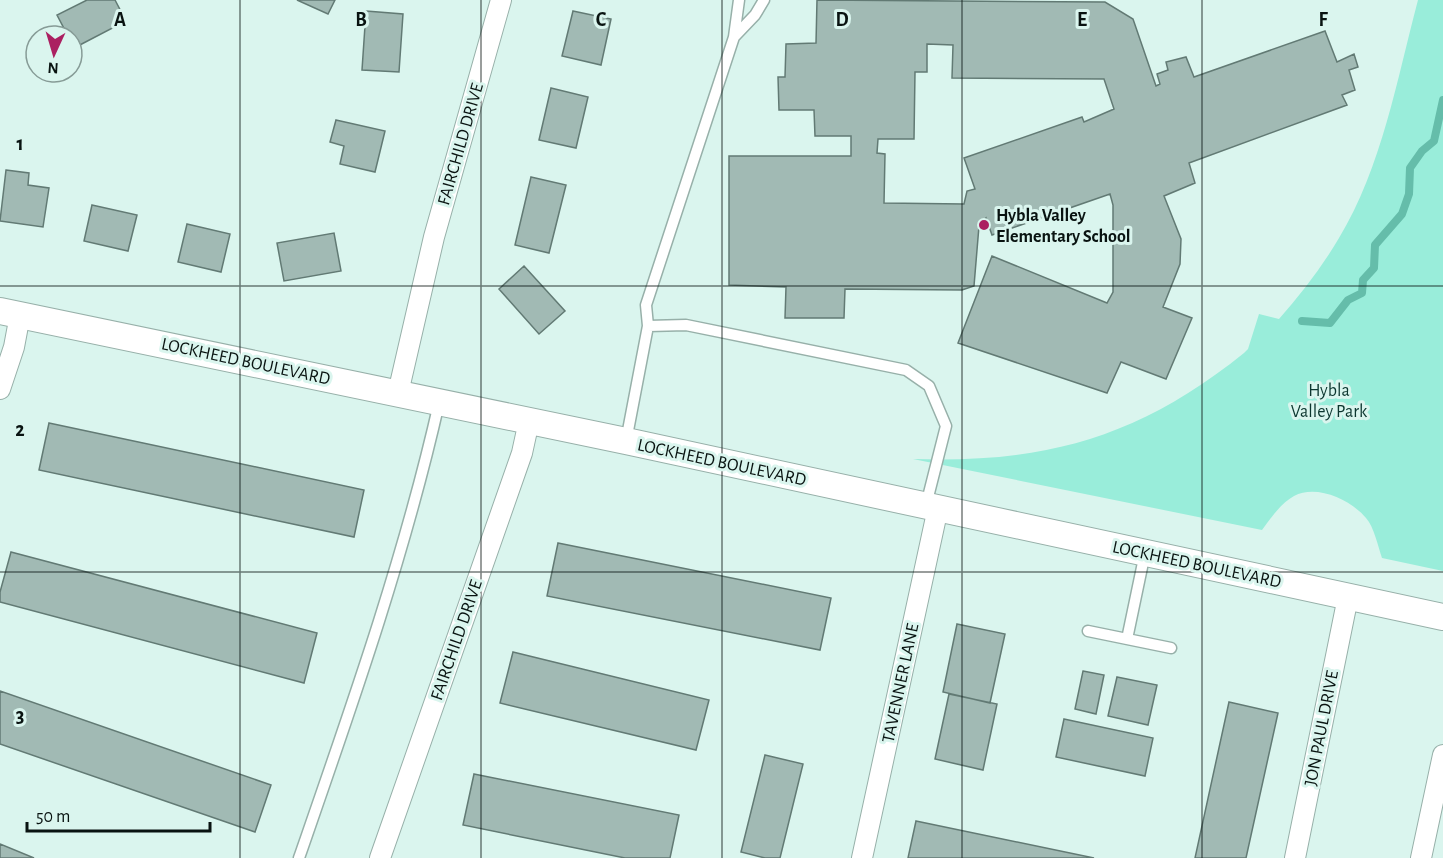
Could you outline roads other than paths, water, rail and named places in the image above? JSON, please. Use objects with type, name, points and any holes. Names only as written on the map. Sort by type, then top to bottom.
[{"type":"street","name":"FAIRCHILD DRIVE","points":[[398,393],[434,237],[501,0]]},
{"type":"street","name":"LOCKHEED BOULEVARD","points":[[10,313],[626,441],[1443,617]]},
{"type":"street","points":[[0,388],[14,347],[10,313]]},
{"type":"street","name":"FAIRCHILD DRIVE","points":[[380,858],[522,453],[529,421]]},
{"type":"street","name":"TAVENNER LANE","points":[[862,858],[932,506]]},
{"type":"street","name":"JON PAUL DRIVE","points":[[1295,858],[1348,597]]},
{"type":"street","points":[[1421,858],[1443,755]]},
{"type":"lane","points":[[626,441],[648,326],[646,305],[734,37],[739,0]]},
{"type":"lane","points":[[734,37],[755,15],[764,0]]},
{"type":"lane","points":[[648,326],[686,325],[906,370],[929,386],[946,426],[932,506]]},
{"type":"lane","points":[[299,858],[377,632],[428,453],[439,403]]},
{"type":"lane","points":[[1127,639],[1145,553]]},
{"type":"lane","points":[[1088,631],[1171,648]]},
{"type":"waterway","points":[[1302,321],[1330,323],[1348,300],[1362,293],[1363,280],[1374,268],[1375,245],[1402,214],[1409,194],[1410,168],[1422,151],[1434,141],[1443,100]]},
{"type":"place","name":"Hybla Valley Elementary School","points":[[984,225]]},
{"type":"park label","name":"Hybla Valley Park","points":[[1329,400]]}]
